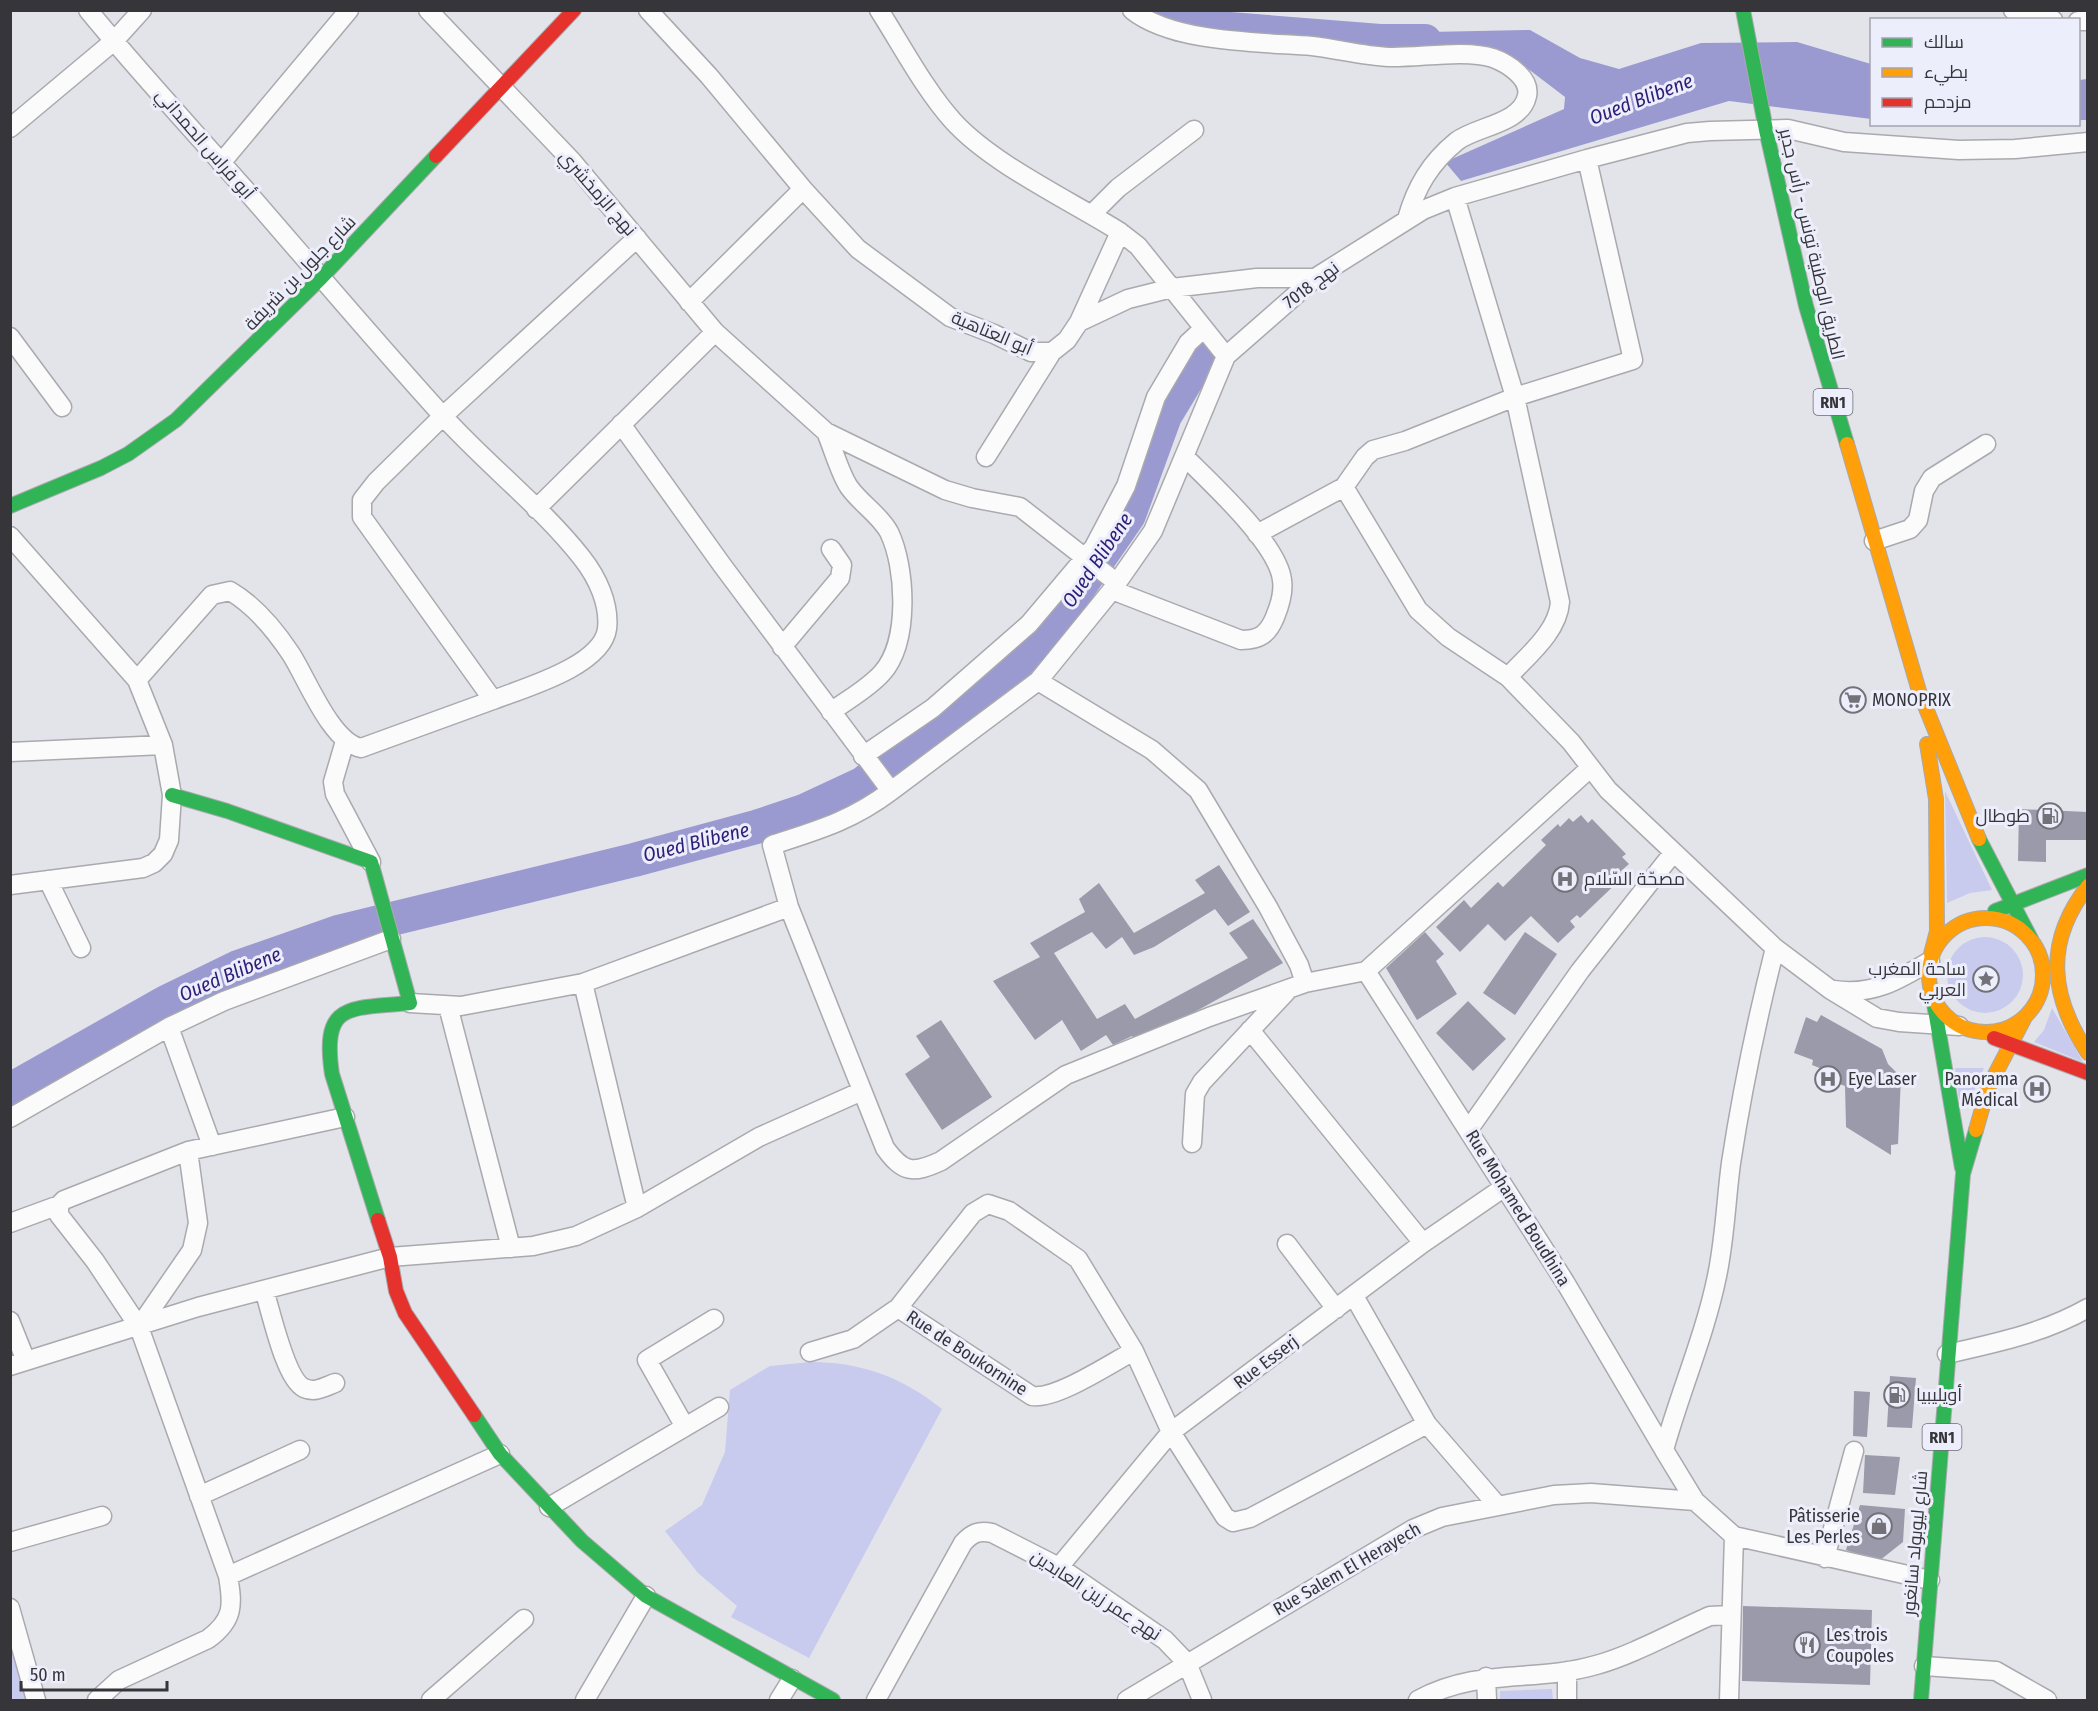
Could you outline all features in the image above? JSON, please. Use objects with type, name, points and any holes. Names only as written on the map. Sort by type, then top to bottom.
[{"type":"main road","name":"شارع جلول بن شريفة","points":[[10,506],[101,468],[152,438],[204,395],[321,278],[574,10]]},
{"type":"main road","name":"الطريق الوطنية تونس - رأس جدير","points":[[1743,10],[1766,130],[1806,306],[1918,691],[1970,822],[2031,939]]},
{"type":"main road","name":"الطريق الوطنية تونس - رأس جدير","points":[[1918,691],[1936,799],[1937,931],[1930,959]]},
{"type":"main road","points":[[172,795],[227,811],[371,862],[410,1003],[343,1013],[333,1019],[329,1028],[328,1054],[345,1117],[390,1257],[396,1291],[413,1328],[500,1454],[582,1541],[646,1596],[833,1701]]},
{"type":"main road","points":[[1930,959],[1938,943],[1948,931],[2088,874]]},
{"type":"main road","points":[[2088,886],[2073,904],[2059,939],[2056,958],[2060,999],[2067,1023],[2088,1053]]},
{"type":"main road","points":[[1976,918],[1991,917],[2009,921],[2031,939]]},
{"type":"main road","name":"RN1","points":[[2025,1017],[2037,1000],[2043,980],[2039,952],[2031,939]]},
{"type":"main road","name":"RN1","points":[[1930,959],[1929,983],[1933,998]]},
{"type":"main road","points":[[1933,998],[1942,1012],[1967,1028],[2088,1074]]},
{"type":"main road","name":"شارع ليوبولد سانغور","points":[[1933,998],[1963,1174]]},
{"type":"main road","points":[[1967,1028],[1992,1032],[2009,1028],[2025,1017]]},
{"type":"main road","name":"شارع ليوبولد سانغور","points":[[1921,1701],[1963,1174],[1988,1088],[2025,1017]]},
{"type":"street","name":"أبو فراس الحمداني","points":[[88,10],[443,416],[582,558],[595,577],[603,596],[606,631],[598,649],[577,665],[493,700],[361,748],[345,741]]},
{"type":"street","points":[[10,128],[114,42],[142,10]]},
{"type":"street","points":[[221,163],[349,10]]},
{"type":"street","name":"نهج الزمخشري","points":[[428,10],[572,161],[715,332]]},
{"type":"street","name":"أبو العتاهية","points":[[648,10],[709,76],[803,189],[858,249],[950,316],[1031,352],[1052,352],[1067,340],[1079,322],[1128,299],[1172,288],[1257,278],[1315,278]]},
{"type":"street","points":[[879,10],[936,99],[951,119],[971,139],[1092,214],[1138,246],[1226,356]]},
{"type":"street","points":[[1132,10],[1148,23],[1233,41],[1314,46],[1387,57],[1472,56],[1492,58],[1510,66],[1523,80],[1528,93],[1524,105],[1508,118],[1459,139],[1438,158],[1415,189],[1407,219]]},
{"type":"street","points":[[2013,10],[2045,18]]},
{"type":"street","name":"نهج 7018","points":[[789,907],[772,845],[821,830],[864,811],[889,788],[1038,681],[1153,531],[1226,356],[1315,278],[1407,219],[1455,197],[1687,133],[1788,129],[1844,142],[1959,150],[2014,149],[2088,142]]},
{"type":"street","points":[[1092,214],[1118,188],[1194,130]]},
{"type":"street","points":[[1257,534],[1344,488],[1365,457],[1373,450],[1405,441],[1515,397],[1633,360],[1587,159]]},
{"type":"street","points":[[689,302],[803,189]]},
{"type":"street","points":[[1455,197],[1515,397],[1560,602],[1560,616],[1551,629],[1508,677]]},
{"type":"street","points":[[1079,322],[1120,232]]},
{"type":"street","points":[[493,700],[362,517],[360,509],[362,500],[376,482],[443,416],[637,238]]},
{"type":"street","points":[[866,761],[933,708],[1029,624],[1087,557],[1126,486],[1156,397],[1188,343],[1203,329]]},
{"type":"street","points":[[536,509],[715,332],[826,432],[945,490],[972,498],[1020,507],[1087,557],[1113,584],[1241,640],[1254,640],[1269,632],[1281,601],[1282,579],[1273,556],[1257,534],[1224,496],[1185,457]]},
{"type":"street","points":[[10,337],[62,407]]},
{"type":"street","points":[[986,457],[1052,352]]},
{"type":"street","points":[[621,424],[782,647],[866,761],[889,788]]},
{"type":"street","points":[[826,432],[848,486],[881,520],[889,533],[901,576],[902,603],[899,636],[883,673],[831,712]]},
{"type":"street","points":[[1874,541],[1910,529],[1918,520],[1924,491],[1932,478],[1986,444]]},
{"type":"street","points":[[1344,488],[1419,610],[1448,637],[1508,677],[1571,742],[1589,769],[1673,853],[1775,948],[1831,990],[1877,1018],[1967,1028]]},
{"type":"street","points":[[10,536],[137,680],[163,745],[172,795],[169,840],[163,854],[154,863],[143,868],[10,885]]},
{"type":"street","points":[[782,647],[840,578],[842,565],[831,549]]},
{"type":"street","points":[[137,680],[212,595],[230,591],[247,601],[290,652],[345,741],[333,783],[335,794],[371,862]]},
{"type":"street","points":[[1038,681],[1152,750],[1198,790],[1268,907],[1299,965],[1297,986],[1250,1030],[1202,1082],[1195,1094],[1192,1143]]},
{"type":"street","points":[[10,752],[163,745]]},
{"type":"street","points":[[410,1003],[448,1006],[582,982],[789,907],[885,1148],[896,1163],[911,1170],[925,1168],[941,1161],[1066,1075],[1209,1017],[1297,986],[1366,971],[1589,769]]},
{"type":"street","points":[[1469,1129],[1580,971],[1673,853]]},
{"type":"street","points":[[48,880],[81,948]]},
{"type":"street","points":[[10,1118],[169,1027],[224,1001],[390,934]]},
{"type":"street","points":[[1664,1450],[1681,1389],[1708,1315],[1717,1277],[1743,1094],[1760,1008],[1775,948]]},
{"type":"street","points":[[1831,990],[1855,994],[1881,987],[1930,959]]},
{"type":"street","name":"Rue Mohamed Boudhina","points":[[1366,971],[1565,1282],[1695,1501]]},
{"type":"street","points":[[582,982],[637,1208]]},
{"type":"street","points":[[448,1006],[511,1248]]},
{"type":"street","points":[[169,1027],[212,1146]]},
{"type":"street","points":[[1250,1030],[1423,1243]]},
{"type":"street","points":[[10,1321],[18,1363],[198,1307],[390,1257],[511,1248],[576,1236],[637,1208],[759,1137],[862,1091]]},
{"type":"street","points":[[10,1223],[59,1205],[64,1200],[113,1179],[188,1151],[345,1117]]},
{"type":"street","points":[[139,1327],[192,1250],[198,1223],[188,1151]]},
{"type":"street","name":"Rue Esserj","points":[[1059,1567],[1171,1432],[1423,1243],[1503,1188]]},
{"type":"street","points":[[810,1352],[854,1339],[898,1308],[973,1213],[988,1204],[997,1205],[1066,1249],[1078,1260],[1134,1351],[1171,1432],[1225,1516],[1233,1522],[1241,1522],[1427,1424]]},
{"type":"street","points":[[59,1205],[59,1215],[95,1261],[139,1327],[228,1576],[232,1600],[228,1618],[219,1631],[208,1640],[119,1680],[97,1701]]},
{"type":"street","points":[[1287,1244],[1336,1309]]},
{"type":"street","points":[[264,1290],[285,1357],[302,1388],[316,1391],[335,1383]]},
{"type":"street","points":[[1354,1296],[1427,1424],[1497,1505]]},
{"type":"street","name":"Rue de Boukornine","points":[[898,1308],[1032,1396],[1039,1397],[1054,1393],[1134,1351]]},
{"type":"street","points":[[1947,1354],[2023,1335],[2062,1322],[2088,1308]]},
{"type":"street","points":[[685,1427],[647,1360],[714,1318]]},
{"type":"street","points":[[549,1507],[719,1407]]},
{"type":"street","points":[[199,1496],[300,1450]]},
{"type":"street","points":[[1825,1558],[1854,1450]]},
{"type":"street","points":[[228,1576],[500,1454]]},
{"type":"street","name":"Rue Salem El Herayech","points":[[1126,1701],[1413,1528],[1442,1517],[1554,1495],[1591,1493],[1695,1501]]},
{"type":"street","points":[[1695,1501],[1734,1536],[1930,1580]]},
{"type":"street","points":[[10,1542],[102,1516]]},
{"type":"street","name":"نهج عمر زين العابدين","points":[[876,1701],[963,1543],[981,1531],[992,1533],[1059,1567],[1165,1640],[1187,1663],[1202,1701]]},
{"type":"street","points":[[1730,1701],[1730,1615],[1734,1536]]},
{"type":"street","points":[[585,1701],[646,1596]]},
{"type":"street","points":[[10,1608],[36,1701]]},
{"type":"street","points":[[1418,1701],[1436,1690],[1486,1677],[1566,1671],[1598,1665],[1710,1616],[1730,1615]]},
{"type":"street","points":[[431,1701],[524,1619]]},
{"type":"street","points":[[1924,1666],[1996,1671],[2047,1701]]},
{"type":"street","points":[[1566,1671],[1567,1701]]},
{"type":"street","points":[[1486,1677],[1487,1701]]},
{"type":"street","points":[[779,1701],[792,1679]]},
{"type":"shaded area","points":[[1945,791],[1992,890],[1970,893],[1947,903]]},
{"type":"shaded area","points":[[1978,937],[1992,937],[2006,943],[2017,954],[2023,968],[2020,990],[2012,1002],[1992,1013],[1978,1013],[1964,1007],[1953,996],[1947,982],[1947,968],[1953,954],[1964,943]]},
{"type":"shaded area","points":[[2052,1008],[2083,1062],[2034,1042],[2044,1030]]},
{"type":"shaded area","points":[[1955,1068],[1984,1068],[1970,1100],[1959,1099]]},
{"type":"shaded area","points":[[810,1362],[864,1368],[912,1388],[942,1409],[809,1658],[731,1617],[737,1606],[698,1573],[665,1531],[702,1505],[725,1452],[730,1390],[770,1366]]},
{"type":"shaded area","points":[[11,1637],[27,1700],[11,1700]]},
{"type":"shaded area","points":[[1552,1689],[1553,1700],[1500,1700],[1500,1691]]},
{"type":"water","points":[[1530,30],[1580,58],[1619,69],[1701,43],[1797,42],[1870,64],[1870,119],[1729,101],[1461,181],[1445,162],[1564,109],[1565,97],[1519,62],[1479,49],[1379,52],[1380,33]]},
{"type":"water","points":[[2087,79],[2087,120],[2080,120],[2080,80]]},
{"type":"building","points":[[2019,809],[2088,812],[2088,840],[2046,840],[2046,862],[2018,861]]},
{"type":"building","name":"مصحّة السّلام","points":[[1581,815],[1588,823],[1592,819],[1626,854],[1622,857],[1629,864],[1620,872],[1624,876],[1580,918],[1577,915],[1570,921],[1575,927],[1558,943],[1531,916],[1505,941],[1488,924],[1460,952],[1436,927],[1464,900],[1471,908],[1498,882],[1503,887],[1546,845],[1541,840],[1558,824],[1560,827],[1569,818],[1573,822]]},
{"type":"building","points":[[1219,865],[1250,912],[1228,926],[1215,909],[1154,947],[1134,955],[1122,937],[1106,949],[1092,932],[1054,953],[1097,1019],[1125,1004],[1135,1019],[1248,958],[1229,933],[1253,919],[1283,963],[1137,1044],[1132,1036],[1113,1045],[1106,1035],[1081,1051],[1062,1020],[1035,1040],[993,981],[1040,957],[1030,943],[1085,912],[1079,899],[1099,883],[1134,933],[1205,893],[1195,880]]},
{"type":"building","points":[[1425,932],[1444,954],[1436,961],[1457,994],[1417,1020],[1386,968]]},
{"type":"building","points":[[1525,932],[1557,954],[1515,1015],[1483,993]]},
{"type":"building","points":[[1468,1001],[1506,1039],[1473,1071],[1436,1033]]},
{"type":"building","points":[[1821,1015],[1882,1049],[1888,1064],[1901,1077],[1898,1144],[1891,1145],[1891,1155],[1846,1127],[1845,1086],[1820,1077],[1822,1069],[1812,1065],[1813,1060],[1794,1053],[1806,1017],[1817,1022]]},
{"type":"building","points":[[941,1020],[992,1097],[942,1130],[905,1074],[930,1057],[916,1036]]},
{"type":"building","points":[[1890,1376],[1916,1378],[1912,1428],[1887,1427]]},
{"type":"building","points":[[1854,1391],[1870,1392],[1867,1437],[1853,1436]]},
{"type":"building","points":[[1865,1455],[1900,1457],[1895,1495],[1863,1493]]},
{"type":"building","name":"Pâtisserie Les Perles","points":[[1860,1505],[1905,1509],[1903,1542],[1879,1561],[1846,1550]]},
{"type":"building","name":"Les trois Coupoles","points":[[1743,1606],[1872,1610],[1870,1685],[1742,1681]]},
{"type":"waterway","points":[[1160,10],[1179,25],[1380,41],[1425,41]]},
{"type":"waterway","name":"Oued Blibene","points":[[10,1090],[166,1002],[238,967],[338,932],[634,860],[756,827],[804,811],[862,784],[1006,675],[1047,634],[1129,515],[1165,416],[1201,356]]},
{"type":"traffic: fast","points":[[1743,10],[1766,130],[1806,306],[1847,444]]},
{"type":"traffic: fast","points":[[10,506],[101,468],[128,454],[176,420],[321,278],[436,156]]},
{"type":"traffic: fast","points":[[172,795],[227,811],[371,862],[410,1003],[371,1006],[344,1013],[336,1021],[331,1033],[330,1050],[332,1074],[378,1220]]},
{"type":"traffic: fast","points":[[1979,839],[2031,939]]},
{"type":"traffic: fast","points":[[1995,911],[2088,875]]},
{"type":"traffic: fast","points":[[1933,998],[1962,1168]]},
{"type":"traffic: fast","points":[[1921,1700],[1963,1174],[1976,1130]]},
{"type":"traffic: fast","points":[[474,1415],[500,1454],[582,1541],[646,1596],[833,1700]]},
{"type":"traffic: slow","points":[[1847,444],[1919,691],[1979,839]]},
{"type":"traffic: slow","points":[[1927,744],[1936,799],[1937,931],[1931,954]]},
{"type":"traffic: slow","points":[[2088,886],[2064,928],[2057,969],[2066,1011],[2088,1053]]},
{"type":"traffic: slow","points":[[1986,918],[2008,922],[2027,934],[2039,953],[2043,975],[2039,997],[2027,1016],[2008,1028],[1986,1032],[1964,1028],[1945,1016],[1933,997],[1929,975],[1933,953],[1945,934],[1964,922],[1986,918]]},
{"type":"traffic: slow","points":[[1976,1130],[1988,1088],[2025,1017]]},
{"type":"traffic: jam","points":[[436,156],[574,10]]},
{"type":"traffic: jam","points":[[1994,1038],[2088,1073]]},
{"type":"traffic: jam","points":[[378,1220],[390,1257],[396,1291],[405,1313],[474,1415]]},
{"type":"place","name":"MONOPRIX","points":[[1853,700]]},
{"type":"place","name":"طوطال","points":[[2050,816]]},
{"type":"place","name":"مصحّة السّلام","points":[[1565,879]]},
{"type":"place","name":"ساحة المغرب العربي","points":[[1986,979]]},
{"type":"place","name":"Eye Laser","points":[[1828,1079]]},
{"type":"place","name":"Panorama Médical","points":[[2037,1089]]},
{"type":"place","name":"أويليبيا","points":[[1897,1395]]},
{"type":"place","name":"Pâtisserie Les Perles","points":[[1879,1526]]},
{"type":"place","name":"Les trois Coupoles","points":[[1807,1645]]}]
